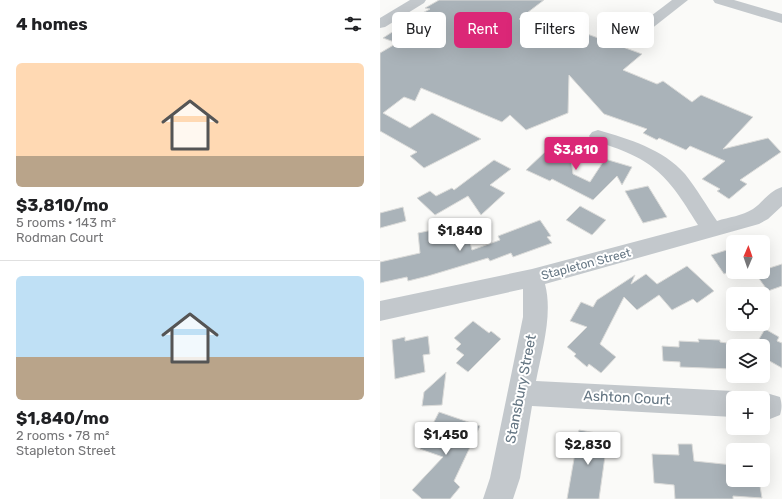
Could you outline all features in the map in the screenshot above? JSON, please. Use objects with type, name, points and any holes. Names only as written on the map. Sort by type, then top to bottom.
[{"type":"street","points":[[380,24],[419,0]]},
{"type":"street","points":[[671,0],[630,35],[681,0]]},
{"type":"street","points":[[720,0],[782,19]]},
{"type":"street","points":[[598,136],[635,148],[652,157],[672,172],[712,230]]},
{"type":"street","name":"Stapleton Street","points":[[380,311],[532,278],[752,220],[761,214],[782,194]]},
{"type":"street","name":"Stansbury Street","points":[[498,499],[505,478],[536,307],[536,294],[532,278]]},
{"type":"street","name":"Ashton Court","points":[[521,393],[726,404]]},
{"type":"building","points":[[439,0],[544,0],[528,12],[520,12],[520,48],[589,48],[589,35],[597,38],[597,48],[626,48],[642,54],[623,70],[657,84],[663,81],[692,102],[701,95],[753,117],[723,149],[768,138],[781,152],[740,180],[747,184],[729,199],[717,191],[720,189],[702,179],[725,161],[690,146],[686,150],[659,138],[657,140],[643,133],[647,129],[604,114],[569,75],[568,113],[526,130],[510,115],[502,122],[421,88],[415,101],[404,97],[383,113],[410,128],[432,113],[481,139],[424,168],[410,156],[417,152],[380,131],[380,53],[392,46],[392,48],[446,48],[446,12],[424,12],[430,9],[425,8]]},
{"type":"building","points":[[392,32],[392,41],[383,38]]},
{"type":"building","points":[[563,143],[564,151],[569,145],[573,174],[590,182],[605,159],[632,167],[622,185],[617,176],[593,200],[552,179],[550,181],[526,170],[545,152],[545,144]]},
{"type":"building","points":[[494,160],[511,169],[490,185],[505,193],[481,215],[468,196],[435,215],[417,198],[430,191],[436,196],[452,188],[454,190]]},
{"type":"building","points":[[648,186],[667,217],[643,223],[625,191]]},
{"type":"building","points":[[580,206],[606,220],[592,235],[566,220]]},
{"type":"building","points":[[403,207],[406,221],[380,228],[380,213]]},
{"type":"building","points":[[540,220],[551,236],[547,237],[552,243],[513,257],[511,253],[490,261],[488,258],[408,281],[407,277],[380,283],[380,262],[420,253],[418,233],[447,227],[453,244],[469,239],[472,250],[500,240],[498,236]]},
{"type":"building","points":[[726,250],[726,273],[724,274],[711,255]]},
{"type":"building","points":[[782,264],[782,286],[770,290],[770,287],[765,287],[759,279],[770,279],[770,268]]},
{"type":"building","points":[[687,266],[714,291],[697,303],[693,299],[672,310],[659,295],[637,310],[624,297],[600,344],[616,357],[601,373],[589,364],[587,367],[574,356],[576,354],[567,347],[587,327],[570,321],[581,302],[593,307],[597,300],[635,275],[631,284],[646,274],[657,284]]},
{"type":"building","points":[[473,321],[489,333],[491,331],[501,339],[468,372],[456,363],[464,355],[456,349],[461,344],[454,338]]},
{"type":"building","points":[[764,331],[768,331],[779,337],[777,341],[782,343],[782,368],[770,361],[770,339],[759,339]]},
{"type":"building","points":[[428,336],[430,354],[423,355],[425,372],[395,379],[392,340],[405,337],[405,341]]},
{"type":"building","points":[[698,339],[720,340],[720,342],[726,343],[726,369],[680,367],[680,362],[663,361],[662,346],[679,347],[679,341],[699,342]]},
{"type":"building","points":[[446,372],[442,405],[422,406],[424,392]]},
{"type":"building","points":[[439,412],[480,426],[454,481],[460,487],[450,499],[422,499],[412,490],[443,457],[420,449]]},
{"type":"building","points":[[579,430],[608,435],[599,499],[567,499]]},
{"type":"building","points":[[678,444],[692,444],[694,461],[726,464],[726,487],[760,487],[762,498],[733,496],[733,499],[675,499],[674,485],[654,483],[652,454],[679,455]]}]
